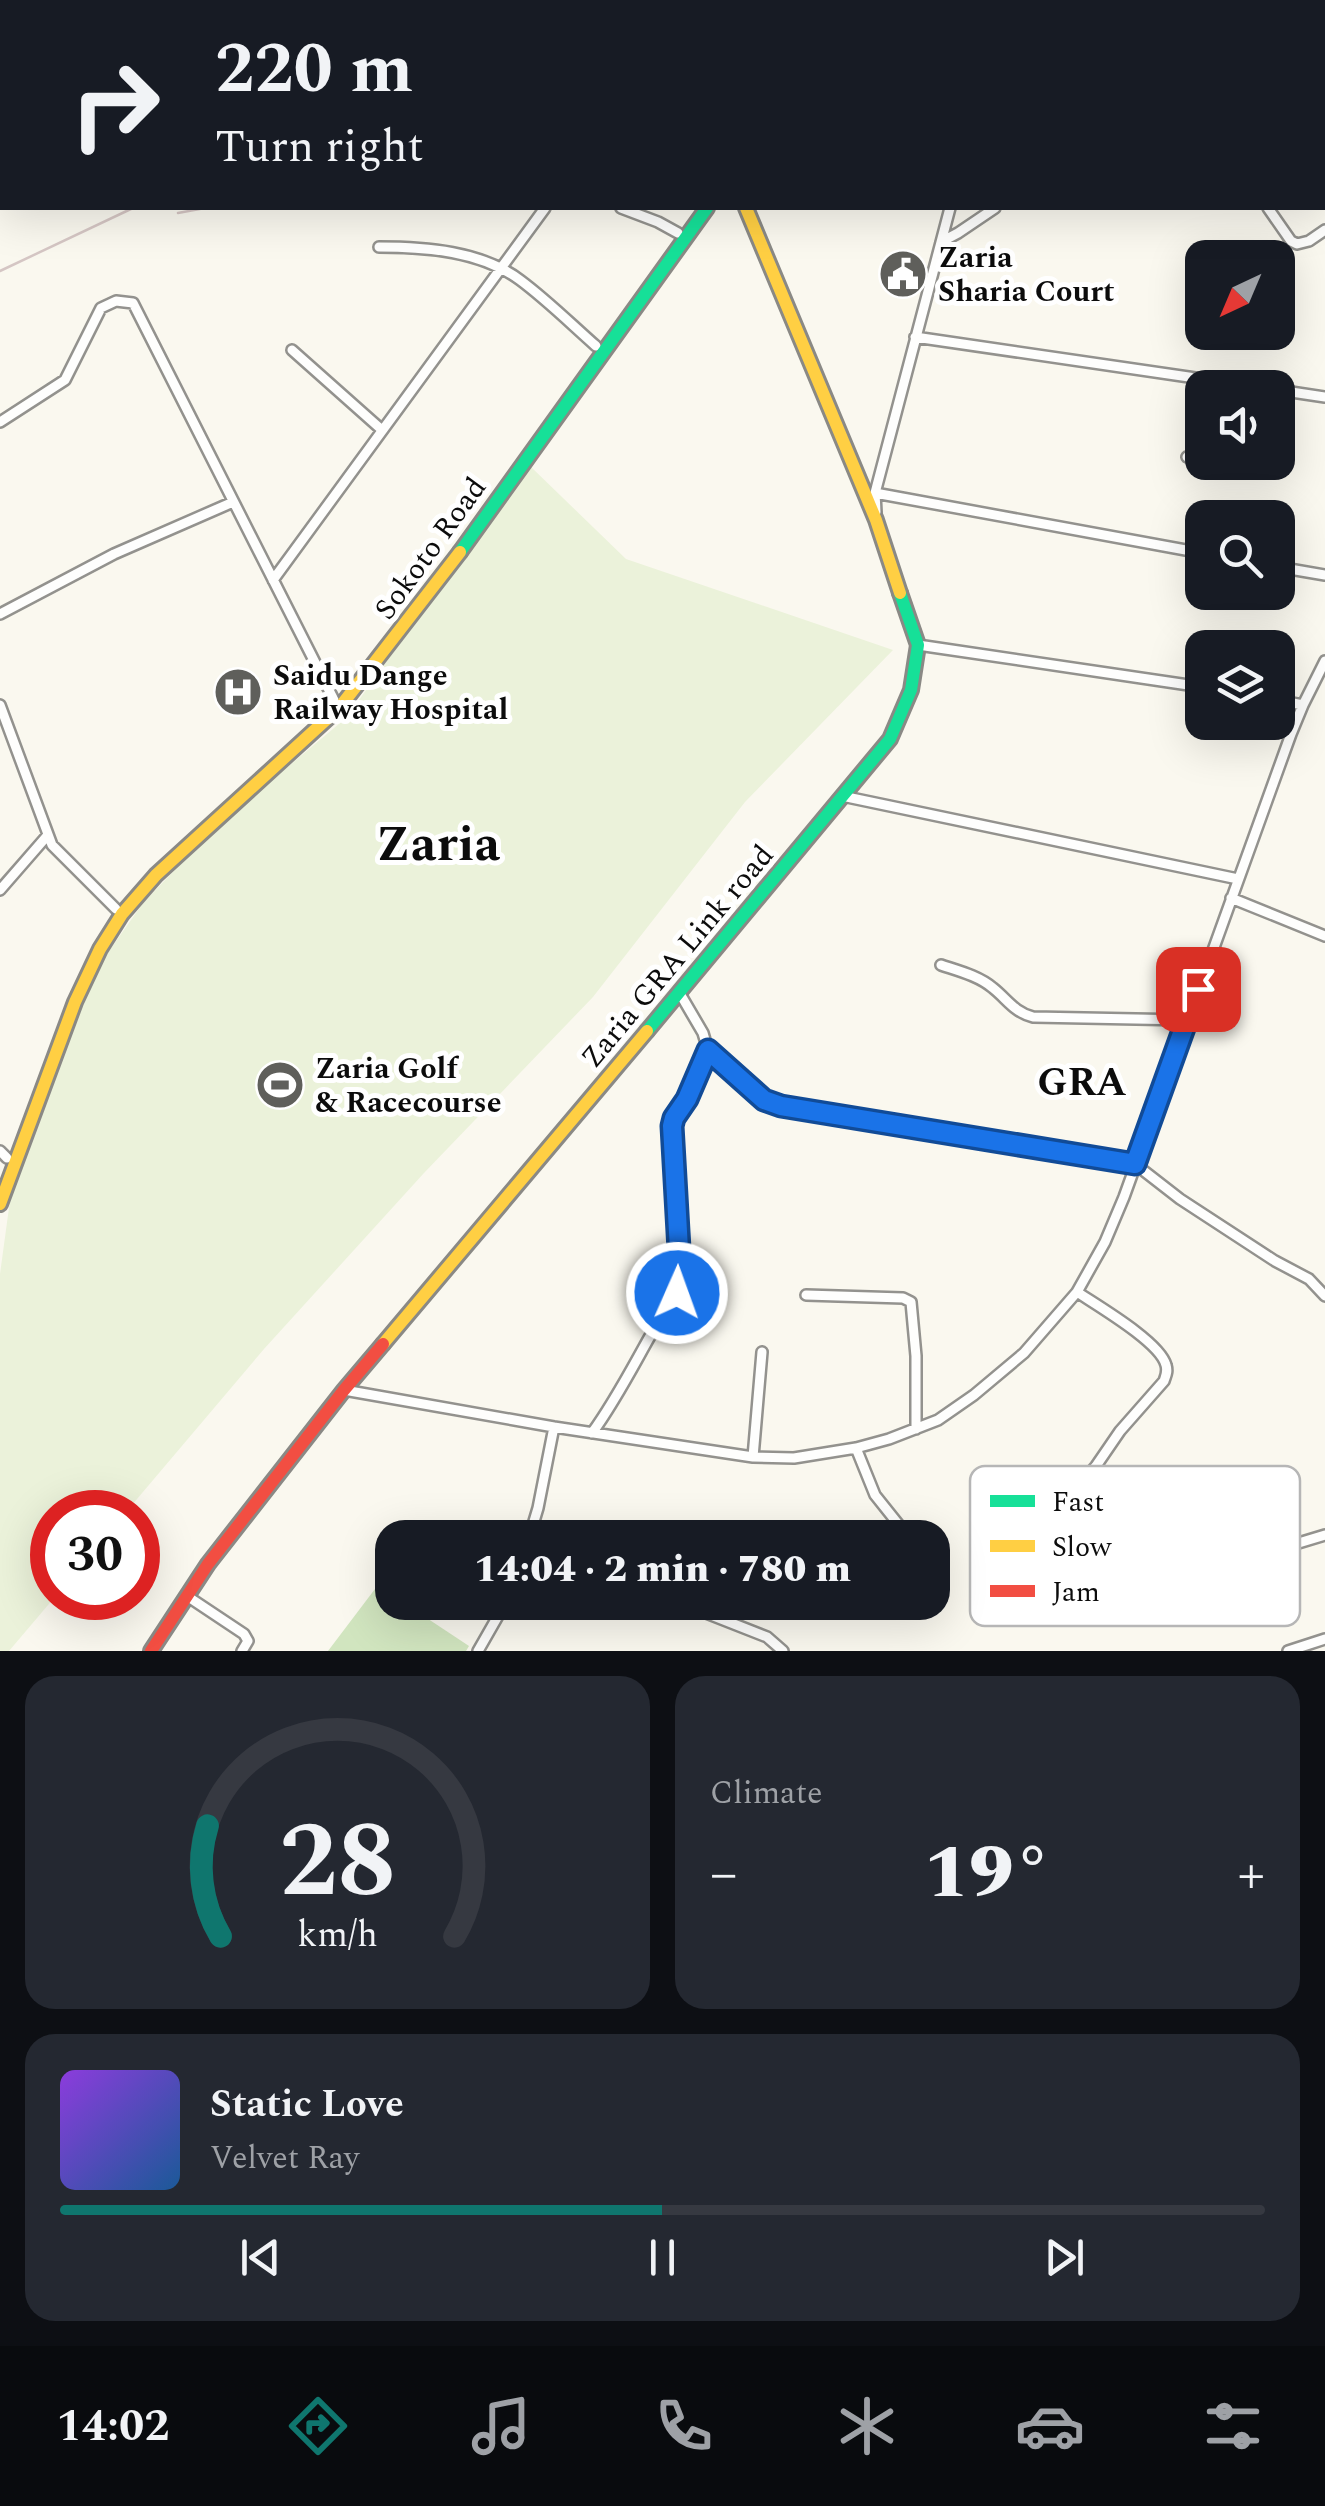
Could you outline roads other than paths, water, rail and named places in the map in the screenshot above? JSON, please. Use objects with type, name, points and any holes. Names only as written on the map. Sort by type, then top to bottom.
[{"type":"main road","name":"Sokoto Road","points":[[0,1178],[4,1154],[68,998],[93,944],[116,909],[160,860],[334,700],[424,586],[695,210]]},
{"type":"main road","name":"Sokoto Road","points":[[0,1204],[75,1002],[122,914],[156,875],[296,748],[360,683],[431,592],[706,210]]},
{"type":"main road","name":"Zaria GRA Link road","points":[[151,1651],[208,1564],[344,1390],[890,739],[911,690],[918,645],[876,520],[747,210]]},
{"type":"street","points":[[273,580],[544,210]]},
{"type":"street","points":[[626,210],[678,233]]},
{"type":"street","points":[[876,520],[875,493],[949,210]]},
{"type":"street","points":[[941,242],[991,210]]},
{"type":"street","points":[[1269,210],[1291,241],[1298,244],[1309,242],[1325,230]]},
{"type":"street","points":[[379,247],[447,250],[500,269],[518,278],[596,346]]},
{"type":"street","points":[[0,422],[66,380],[102,308],[116,301],[133,303],[334,700]]},
{"type":"street","points":[[915,337],[1185,380]]},
{"type":"street","points":[[292,350],[382,430]]},
{"type":"street","points":[[1295,393],[1325,397]]},
{"type":"street","points":[[875,493],[1185,550]]},
{"type":"street","points":[[0,614],[114,554],[233,502]]},
{"type":"street","points":[[1295,570],[1325,575]]},
{"type":"street","points":[[918,645],[1185,684]]},
{"type":"street","points":[[344,1390],[554,1427],[753,1457],[794,1458],[889,1439],[938,1420],[974,1395],[1024,1353],[1077,1292],[1105,1242],[1303,705],[1325,661]]},
{"type":"street","points":[[1295,703],[1303,705]]},
{"type":"street","points":[[0,705],[48,836],[59,855],[116,909]]},
{"type":"street","points":[[842,796],[1238,880]]},
{"type":"street","points":[[0,890],[48,836]]},
{"type":"street","points":[[1231,898],[1325,936]]},
{"type":"street","points":[[941,964],[982,980],[1014,1010],[1033,1017],[1187,1020]]},
{"type":"street","points":[[678,992],[703,1033],[708,1050],[764,1100],[781,1106],[1135,1164],[1211,1220],[1309,1279],[1325,1296]]},
{"type":"street","points":[[592,1432],[616,1399],[673,1302],[680,1283],[672,1126],[708,1050]]},
{"type":"street","points":[[1077,1292],[1146,1340],[1161,1356],[1167,1371],[1164,1381],[1096,1466]]},
{"type":"street","points":[[806,1294],[903,1298],[912,1302],[916,1428]]},
{"type":"street","points":[[753,1457],[762,1352]]},
{"type":"street","points":[[534,1520],[554,1427]]},
{"type":"street","points":[[856,1448],[875,1495],[895,1520]]},
{"type":"street","points":[[1300,1543],[1325,1535]]},
{"type":"street","points":[[187,1596],[244,1634],[248,1641],[242,1651]]},
{"type":"street","points":[[478,1651],[496,1620]]},
{"type":"street","points":[[724,1620],[768,1637],[783,1651]]},
{"type":"street","points":[[1288,1651],[1325,1639]]},
{"type":"railway","points":[[0,271],[129,210]]},
{"type":"railway","points":[[178,213],[194,210]]},
{"type":"place","name":"Zaria Sharia Court","points":[[903,274]]},
{"type":"place","name":"Saidu Dange Railway Hospital","points":[[238,692]]},
{"type":"place","name":"Zaria Golf & Racecourse","points":[[280,1085]]},
{"type":"district","name":"Zaria","points":[[438,842]]},
{"type":"district","name":"GRA","points":[[1082,1081]]}]
